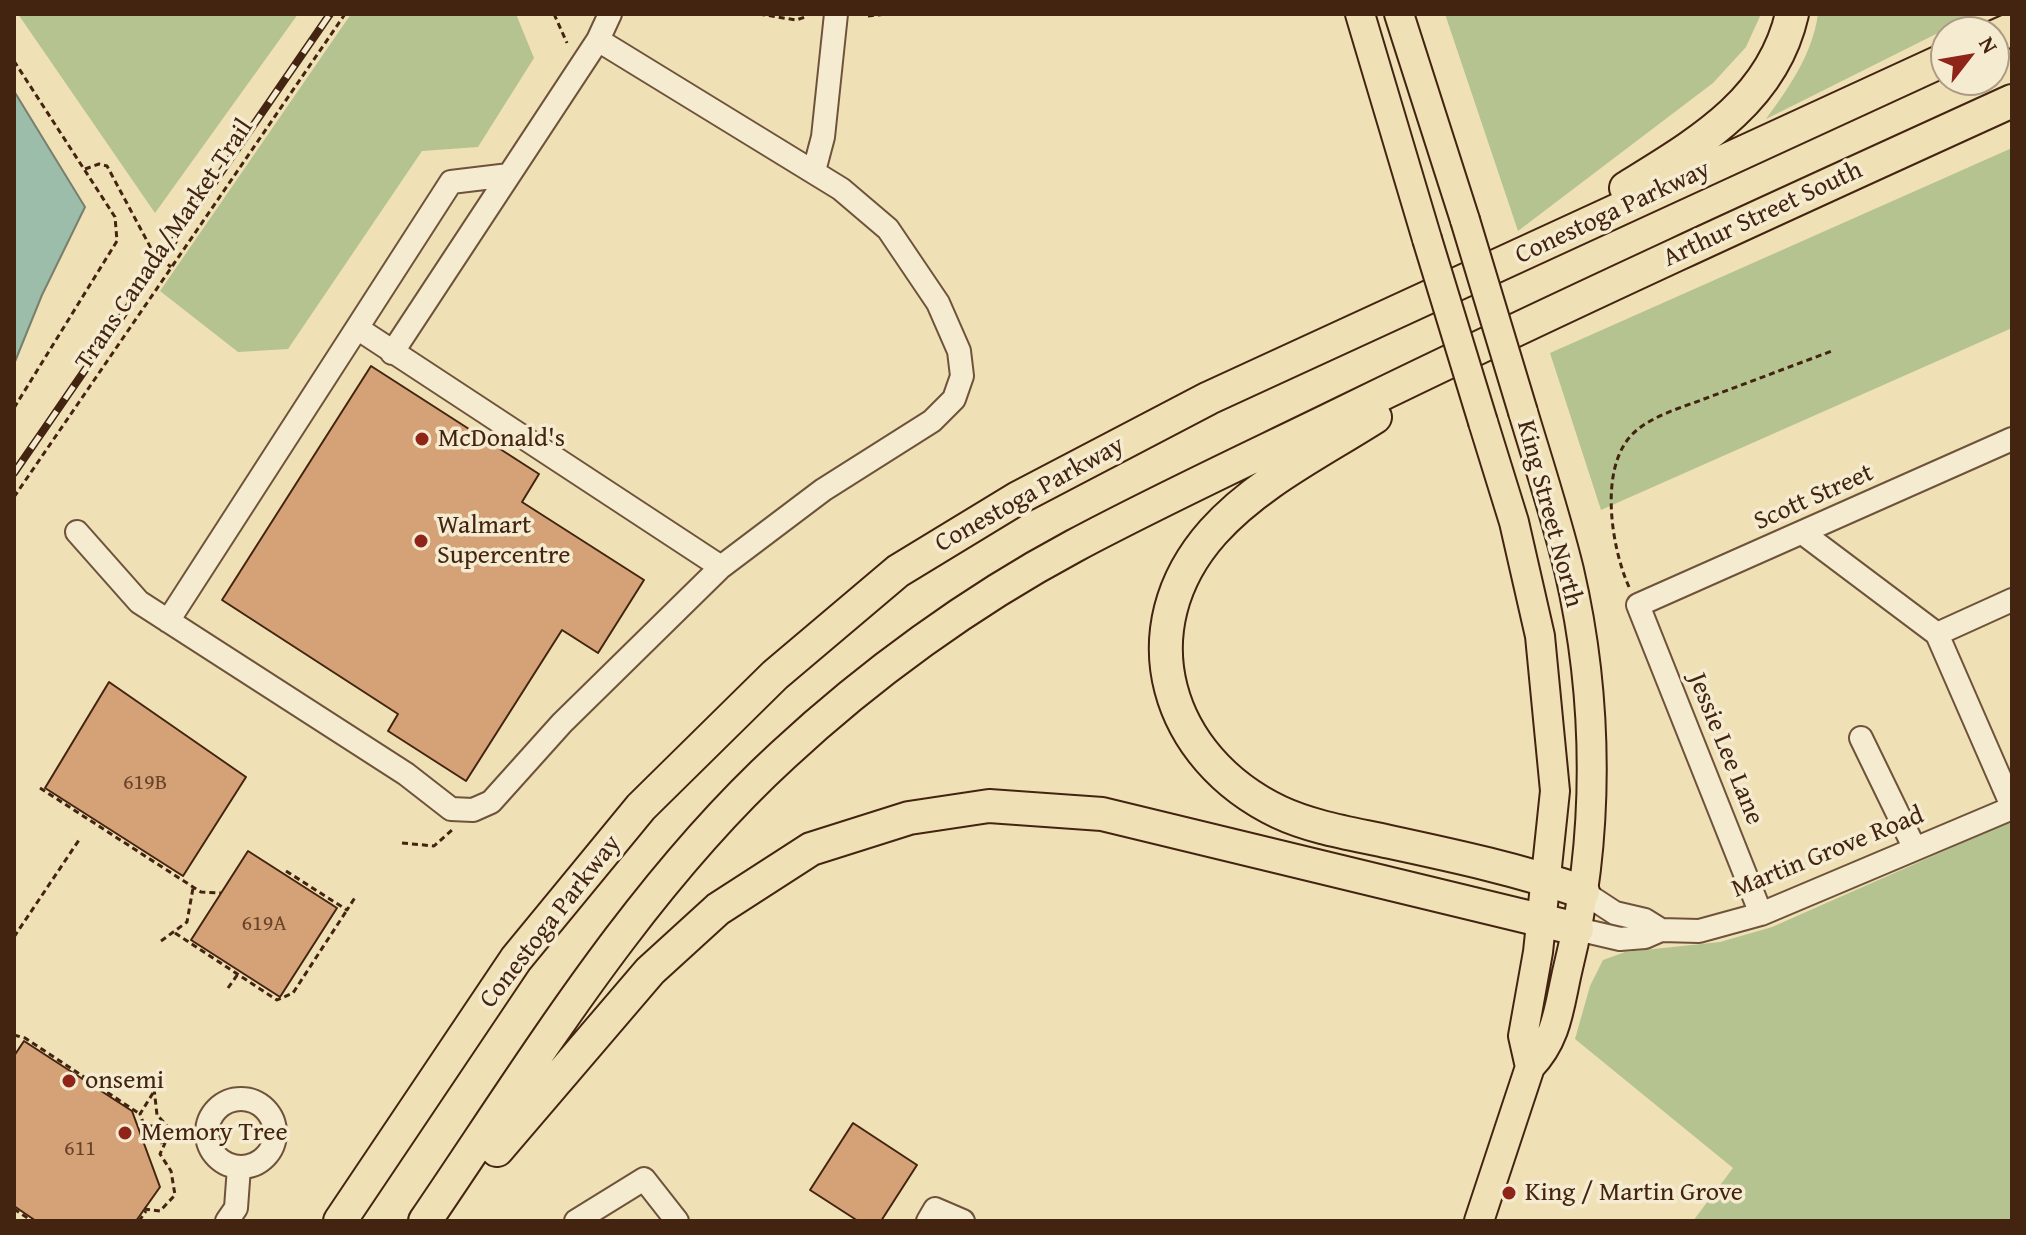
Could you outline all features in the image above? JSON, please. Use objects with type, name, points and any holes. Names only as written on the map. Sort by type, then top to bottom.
[{"type":"highway","points":[[1516,257],[1700,142],[1734,115],[1768,74],[1792,14]]},
{"type":"highway","name":"Conestoga Parkway","points":[[340,1221],[516,959],[641,807],[775,675],[898,571],[1018,498],[1209,398],[1930,66]]},
{"type":"highway","name":"Arthur Street South","points":[[1514,330],[2012,101]]},
{"type":"highway","points":[[1514,330],[1253,495],[1213,532],[1188,567],[1174,602],[1168,626],[1166,660],[1181,720],[1203,757],[1233,782],[1279,812],[1341,831],[1546,879],[1583,892]]},
{"type":"highway","points":[[425,1221],[537,1057],[692,846],[783,755],[870,682],[976,606],[1071,548],[1514,330]]},
{"type":"highway","points":[[440,1221],[526,1113],[650,971],[718,909],[811,849],[909,818],[989,806],[1102,814],[1577,929]]},
{"type":"main road","name":"King Street North","points":[[1360,14],[1514,522],[1540,636],[1555,791],[1542,922],[1523,1036],[1530,1067]]},
{"type":"main road","name":"King Street North","points":[[1399,14],[1465,220],[1570,573],[1582,649],[1592,797],[1591,844],[1577,929],[1549,1047],[1530,1067],[1479,1221]]},
{"type":"street","points":[[392,353],[598,40],[610,14]]},
{"type":"street","points":[[814,171],[823,137],[836,14]]},
{"type":"street","points":[[77,532],[139,602],[406,774],[451,809],[473,810],[491,802],[562,723],[721,567],[811,499],[932,421],[954,399],[962,376],[959,351],[938,303],[910,258],[872,212],[814,171],[778,153],[598,40]]},
{"type":"street","points":[[168,621],[451,182],[509,175]]},
{"type":"street","points":[[357,328],[721,567]]},
{"type":"street","name":"Scott Street","points":[[1638,605],[1804,534],[2012,439]]},
{"type":"street","points":[[1804,534],[1937,634],[2012,807]]},
{"type":"street","points":[[1937,634],[2012,600]]},
{"type":"street","name":"Jessie Lee Lane","points":[[1638,605],[1761,914]]},
{"type":"street","points":[[1861,738],[1914,847]]},
{"type":"street","name":"Martin Grove Road","points":[[1577,929],[1620,939],[1645,937],[1661,930],[1699,931],[1761,914],[2012,807]]},
{"type":"street","name":"Martin Grove Road","points":[[1583,892],[1615,913],[1645,920],[1661,930]]},
{"type":"street","points":[[227,1221],[236,1208],[239,1167]]},
{"type":"street","points":[[576,1221],[644,1179],[677,1221]]},
{"type":"street","points":[[928,1221],[935,1209],[963,1221]]},
{"type":"path","name":"Trans Canada/Market Trail","points":[[14,497],[345,14]]},
{"type":"path","points":[[554,14],[567,43]]},
{"type":"path","points":[[759,14],[796,20],[805,17]]},
{"type":"path","points":[[868,16],[886,14]]},
{"type":"path","points":[[14,61],[115,217],[117,241],[14,408]]},
{"type":"path","points":[[85,169],[99,164],[107,166],[153,252],[171,267]]},
{"type":"path","points":[[1638,605],[1621,569],[1610,519],[1615,466],[1635,430],[1671,412],[1832,351]]},
{"type":"path","points":[[40,788],[201,892],[221,893]]},
{"type":"path","points":[[402,843],[434,846],[473,810]]},
{"type":"path","points":[[14,937],[79,840]]},
{"type":"path","points":[[286,871],[347,910]]},
{"type":"path","points":[[161,941],[175,933],[190,914],[193,887]]},
{"type":"path","points":[[175,933],[277,1000],[290,995],[356,896]]},
{"type":"path","points":[[228,988],[238,974]]},
{"type":"path","points":[[14,1035],[25,1038],[140,1114],[144,1125],[194,1132]]},
{"type":"path","points":[[140,1114],[155,1090],[157,1115],[171,1130]]},
{"type":"path","points":[[158,1129],[162,1145]]},
{"type":"path","points":[[139,1221],[145,1209],[160,1211],[175,1195],[171,1171],[160,1154],[171,1130]]},
{"type":"path","points":[[14,1209],[32,1221]]},
{"type":"shaded area","points":[[18,14],[298,14],[155,213]]},
{"type":"shaded area","points":[[351,14],[516,14],[534,58],[478,147],[422,151],[288,349],[238,352],[160,291]]},
{"type":"shaded area","points":[[1445,14],[1761,14],[1746,47],[1713,83],[1518,231]]},
{"type":"shaded area","points":[[1818,14],[1976,14],[1930,16],[1930,37],[1766,119],[1805,57]]},
{"type":"shaded area","points":[[14,91],[85,207],[42,295],[14,364]]},
{"type":"shaded area","points":[[2012,148],[2012,328],[1601,510],[1550,353]]},
{"type":"shaded area","points":[[2012,821],[2012,1221],[1693,1221],[1733,1168],[1575,1039],[1590,986],[1603,960],[1625,952],[1720,942],[1772,927]]},
{"type":"building","name":"Walmart Supercentre","points":[[371,366],[539,474],[522,502],[644,580],[598,653],[562,630],[466,781],[388,731],[398,714],[222,600]]},
{"type":"building","points":[[109,682],[246,777],[183,876],[45,788]]},
{"type":"building","points":[[248,851],[337,908],[280,997],[191,940]]},
{"type":"building","points":[[24,1041],[132,1111],[160,1187],[136,1221],[36,1221],[14,1206],[14,1056]]},
{"type":"building","points":[[853,1123],[917,1165],[881,1221],[858,1221],[810,1190]]},
{"type":"railway","points":[[14,473],[330,14]]},
{"type":"place","name":"McDonald's","points":[[422,439]]},
{"type":"place","name":"Walmart Supercentre","points":[[421,541]]},
{"type":"place","name":"onsemi","points":[[69,1081]]},
{"type":"place","name":"Memory Tree","points":[[125,1133]]},
{"type":"place","name":"King / Martin Grove","points":[[1509,1193]]}]
